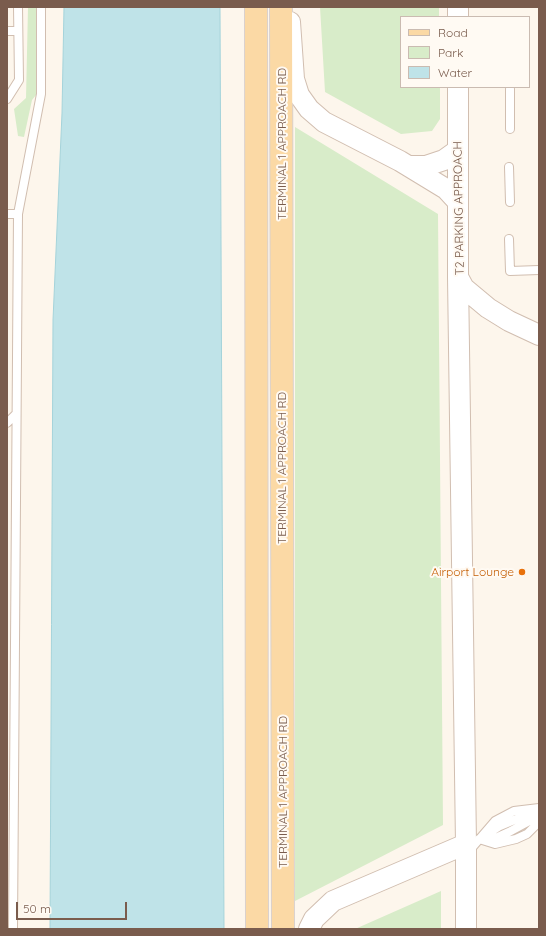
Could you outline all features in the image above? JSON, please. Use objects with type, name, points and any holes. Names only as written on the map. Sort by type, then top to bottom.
[{"type":"main road","points":[[256,7],[257,929]]},
{"type":"main road","name":"TERMINAL 1 APPROACH RD","points":[[282,7],[283,929]]},
{"type":"street","points":[[289,7],[294,79],[299,95],[309,109],[324,122],[409,166],[446,189],[458,202]]},
{"type":"street","name":"T2 PARKING APPROACH","points":[[458,88],[458,277],[464,288],[488,308],[508,321],[539,335]]},
{"type":"street","points":[[409,166],[426,166],[444,160],[458,150]]},
{"type":"street","points":[[458,277],[473,842],[466,874],[466,929]]},
{"type":"street","points":[[309,929],[314,919],[333,901],[473,842]]},
{"type":"lane","points":[[7,99],[19,80],[18,7]]},
{"type":"lane","points":[[12,929],[10,860],[18,214],[41,94],[41,7]]},
{"type":"lane","points":[[7,31],[18,31]]},
{"type":"lane","points":[[510,89],[510,129]]},
{"type":"lane","points":[[509,167],[510,202]]},
{"type":"lane","points":[[7,214],[18,214]]},
{"type":"lane","points":[[509,239],[510,271],[539,270]]},
{"type":"lane","points":[[7,423],[16,414]]},
{"type":"lane","points":[[473,842],[500,826],[539,810]]},
{"type":"lane","points":[[473,842],[495,844],[516,839],[527,834],[536,826],[539,820]]},
{"type":"green space","points":[[28,7],[38,7],[36,95],[32,100],[24,137],[18,136],[14,109],[26,98]]},
{"type":"green space","points":[[320,7],[439,7],[439,16],[400,16],[400,88],[440,88],[440,119],[432,131],[401,134],[325,92]]},
{"type":"green space","points":[[295,127],[438,214],[443,825],[295,901]]},
{"type":"green space","points":[[441,891],[441,929],[355,929]]},
{"type":"water","points":[[64,7],[220,7],[224,929],[50,929],[53,320],[62,113]]},
{"type":"place","name":"Airport Lounge","points":[[522,572]]}]
